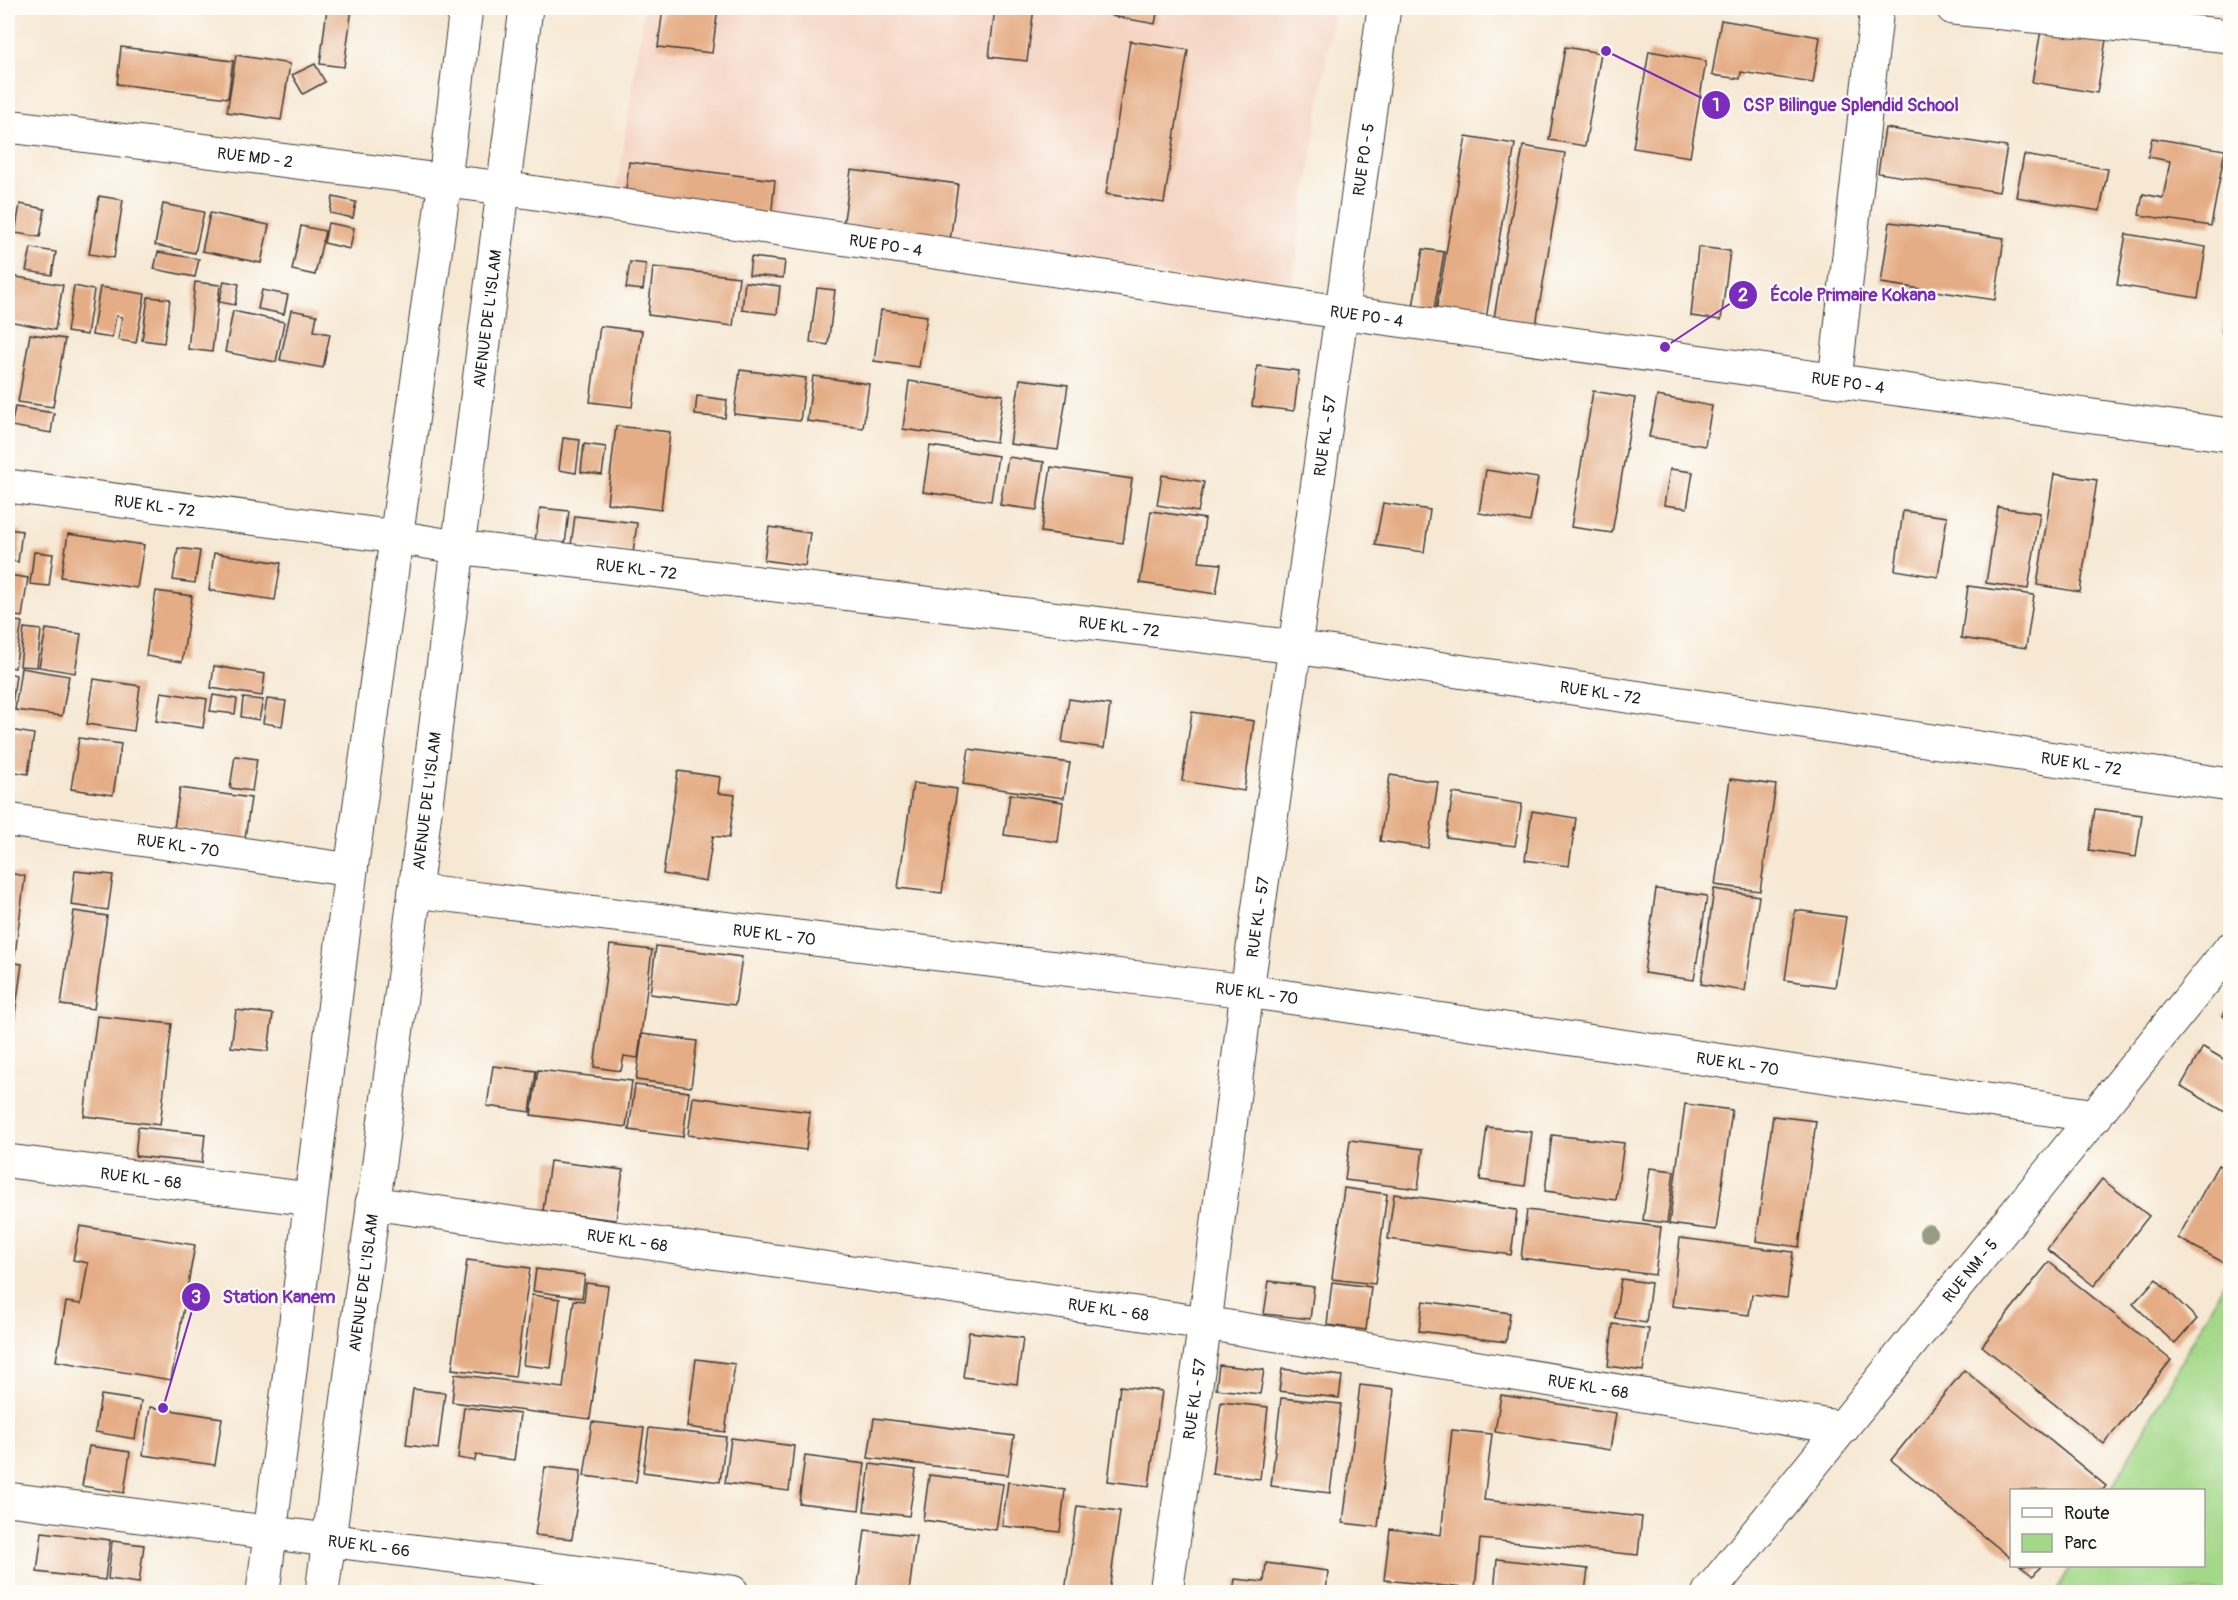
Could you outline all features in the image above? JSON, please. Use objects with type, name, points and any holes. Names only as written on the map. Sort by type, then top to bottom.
[{"type":"street","points":[[263,1593],[351,870],[445,180],[466,8]]},
{"type":"street","name":"AVENUE DE L'ISLAM","points":[[322,1593],[415,891],[526,8]]},
{"type":"street","name":"RUE PO - 5","points":[[1340,312],[1384,8]]},
{"type":"street","points":[[1835,380],[1877,8]]},
{"type":"street","points":[[1953,8],[2230,36]]},
{"type":"street","name":"RUE MD - 2","points":[[8,126],[502,188]]},
{"type":"street","name":"RUE PO - 4","points":[[502,188],[1340,312],[2230,435]]},
{"type":"street","name":"RUE KL - 57","points":[[1166,1593],[1205,1323],[1247,990],[1340,312]]},
{"type":"street","name":"RUE KL - 72","points":[[8,486],[457,547],[1295,647],[2230,785]]},
{"type":"street","name":"RUE KL - 70","points":[[8,820],[351,870]]},
{"type":"street","name":"RUE KL - 70","points":[[415,891],[1247,990],[2096,1116]]},
{"type":"street","name":"RUE NM - 5","points":[[1709,1593],[2230,949]]},
{"type":"street","name":"RUE KL - 68","points":[[8,1161],[310,1199]]},
{"type":"street","name":"RUE KL - 68","points":[[372,1203],[1205,1323],[1843,1428]]},
{"type":"street","name":"RUE KL - 66","points":[[8,1499],[732,1593]]},
{"type":"shaded area","points":[[644,8],[1334,8],[1291,292],[616,195]]},
{"type":"green space","points":[[2230,1272],[2230,1592],[2056,1592],[2070,1567],[2205,1567],[2205,1489],[2112,1489]]},
{"type":"building","points":[[327,8],[352,8],[344,67],[320,64]]},
{"type":"building","points":[[663,8],[718,8],[712,53],[658,47]]},
{"type":"building","points":[[995,8],[1034,8],[1027,61],[989,57]]},
{"type":"building","points":[[1113,8],[1158,8],[1155,24],[1111,16]]},
{"type":"building","points":[[1721,20],[1820,37],[1813,83],[1741,72],[1740,79],[1712,75]]},
{"type":"building","points":[[2041,30],[2106,40],[2097,93],[2032,82]]},
{"type":"building","points":[[1130,41],[1188,50],[1164,203],[1106,194]]},
{"type":"building","points":[[121,47],[233,61],[228,98],[117,84]]},
{"type":"building","points":[[1565,47],[1601,53],[1585,146],[1549,140]]},
{"type":"building","points":[[1649,51],[1706,61],[1690,157],[1633,148]]},
{"type":"building","points":[[236,55],[290,64],[281,120],[227,112]]},
{"type":"building","points":[[315,64],[325,82],[303,94],[292,75]]},
{"type":"building","points":[[1885,128],[2007,147],[1999,192],[1878,173]]},
{"type":"building","points":[[1466,136],[1515,144],[1486,319],[1436,311]]},
{"type":"building","points":[[2152,138],[2225,150],[2211,226],[2139,215],[2143,194],[2163,198],[2170,161],[2148,157]]},
{"type":"building","points":[[1523,146],[1565,153],[1536,325],[1494,318]]},
{"type":"building","points":[[2024,155],[2108,169],[2100,211],[2016,197]]},
{"type":"building","points":[[629,162],[775,180],[771,218],[625,200]]},
{"type":"building","points":[[851,170],[958,184],[950,241],[843,227]]},
{"type":"building","points":[[99,196],[123,200],[114,258],[89,254]]},
{"type":"building","points":[[333,197],[356,202],[353,218],[330,213]]},
{"type":"building","points":[[20,204],[45,209],[40,237],[15,233]]},
{"type":"building","points":[[163,204],[204,212],[195,253],[155,245]]},
{"type":"building","points":[[210,213],[269,225],[261,263],[202,251]]},
{"type":"building","points":[[1890,222],[2004,238],[1995,300],[1881,283]]},
{"type":"building","points":[[328,223],[354,228],[350,249],[324,243]]},
{"type":"building","points":[[301,226],[325,231],[315,275],[292,270]]},
{"type":"building","points":[[2126,234],[2206,247],[2198,298],[2117,285]]},
{"type":"building","points":[[1698,247],[1730,251],[1721,320],[1691,316]]},
{"type":"building","points":[[31,248],[56,252],[52,275],[26,271]]},
{"type":"building","points":[[1423,249],[1444,252],[1434,310],[1413,307]]},
{"type":"building","points":[[158,252],[199,259],[195,277],[154,269]]},
{"type":"building","points":[[751,257],[785,261],[783,278],[749,275]]},
{"type":"building","points":[[630,262],[646,264],[643,290],[626,288]]},
{"type":"building","points":[[653,267],[739,277],[733,326],[648,315]]},
{"type":"building","points":[[11,276],[63,285],[55,330],[8,321]]},
{"type":"building","points":[[224,281],[239,284],[235,305],[219,302]]},
{"type":"building","points":[[2230,281],[2230,334],[2222,333]]},
{"type":"building","points":[[195,282],[220,285],[212,352],[188,349]]},
{"type":"building","points":[[745,282],[780,286],[777,314],[742,310]]},
{"type":"building","points":[[74,286],[94,290],[87,335],[67,332]]},
{"type":"building","points":[[100,287],[145,294],[136,343],[118,340],[122,317],[116,316],[112,338],[92,335]]},
{"type":"building","points":[[817,288],[835,290],[828,345],[810,342]]},
{"type":"building","points":[[262,290],[288,295],[284,314],[258,309]]},
{"type":"building","points":[[148,297],[170,299],[164,343],[142,340]]},
{"type":"building","points":[[291,310],[317,315],[314,331],[330,334],[323,368],[280,360]]},
{"type":"building","points":[[881,310],[927,316],[919,367],[874,361]]},
{"type":"building","points":[[233,311],[284,322],[276,362],[225,352]]},
{"type":"building","points":[[600,326],[642,331],[632,407],[590,402]]},
{"type":"building","points":[[30,334],[65,339],[53,407],[18,402]]},
{"type":"building","points":[[1257,366],[1299,371],[1294,411],[1252,406]]},
{"type":"building","points":[[740,370],[806,378],[800,421],[734,414]]},
{"type":"building","points":[[813,376],[869,384],[863,428],[807,421]]},
{"type":"building","points":[[1020,379],[1068,385],[1058,450],[1010,444]]},
{"type":"building","points":[[909,381],[1003,395],[996,442],[903,429]]},
{"type":"building","points":[[1593,391],[1635,398],[1612,533],[1571,527]]},
{"type":"building","points":[[697,396],[727,400],[725,418],[695,415]]},
{"type":"building","points":[[1657,396],[1712,406],[1705,446],[1649,437]]},
{"type":"building","points":[[15,407],[54,413],[51,433],[11,426]]},
{"type":"building","points":[[616,426],[670,432],[661,510],[607,503]]},
{"type":"building","points":[[563,438],[580,440],[576,473],[559,470]]},
{"type":"building","points":[[584,444],[606,447],[602,475],[581,472]]},
{"type":"building","points":[[930,446],[998,456],[991,501],[923,492]]},
{"type":"building","points":[[1008,457],[1044,462],[1037,510],[1000,505]]},
{"type":"building","points":[[1051,467],[1132,479],[1123,543],[1041,532]]},
{"type":"building","points":[[1670,469],[1693,472],[1687,508],[1664,505]]},
{"type":"building","points":[[1486,470],[1538,478],[1530,522],[1479,513]]},
{"type":"building","points":[[2054,474],[2097,480],[2080,592],[2037,585]]},
{"type":"building","points":[[1162,475],[1204,482],[1198,512],[1157,505]]},
{"type":"building","points":[[1383,503],[1430,510],[1424,552],[1375,545]]},
{"type":"building","points":[[1998,507],[2040,513],[2028,589],[1986,583]]},
{"type":"building","points":[[540,508],[569,511],[565,545],[535,541]]},
{"type":"building","points":[[1151,511],[1205,519],[1199,562],[1221,564],[1216,594],[1140,583]]},
{"type":"building","points":[[1903,511],[1947,517],[1938,577],[1895,570]]},
{"type":"building","points":[[575,516],[637,523],[633,553],[571,545]]},
{"type":"building","points":[[769,527],[810,533],[805,566],[764,560]]},
{"type":"building","points":[[8,529],[22,531],[18,562],[8,560]]},
{"type":"building","points":[[68,534],[144,545],[137,588],[61,577]]},
{"type":"building","points":[[178,548],[200,551],[195,583],[173,580]]},
{"type":"building","points":[[34,552],[53,554],[49,586],[30,584]]},
{"type":"building","points":[[214,553],[281,563],[275,600],[209,590]]},
{"type":"building","points":[[8,575],[28,578],[22,617],[8,615]]},
{"type":"building","points":[[1968,586],[2034,595],[2026,648],[1961,638]]},
{"type":"building","points":[[156,591],[192,596],[182,662],[146,656]]},
{"type":"building","points":[[8,620],[22,622],[15,668],[8,667]]},
{"type":"building","points":[[24,628],[41,630],[37,667],[20,666]]},
{"type":"building","points":[[46,629],[81,634],[75,673],[39,667]]},
{"type":"building","points":[[214,666],[265,674],[262,696],[211,688]]},
{"type":"building","points":[[21,668],[69,676],[62,716],[15,710]]},
{"type":"building","points":[[8,673],[16,675],[11,713],[8,712]]},
{"type":"building","points":[[94,679],[140,686],[134,731],[87,724]]},
{"type":"building","points":[[161,692],[207,699],[203,728],[156,721]]},
{"type":"building","points":[[213,695],[237,699],[235,714],[210,711]]},
{"type":"building","points":[[243,698],[263,700],[259,720],[241,717]]},
{"type":"building","points":[[267,699],[286,701],[282,726],[263,723]]},
{"type":"building","points":[[1069,699],[1110,705],[1104,748],[1062,742]]},
{"type":"building","points":[[1192,712],[1254,721],[1244,791],[1182,781]]},
{"type":"building","points":[[10,730],[34,734],[28,774],[8,771]]},
{"type":"building","points":[[79,738],[121,744],[113,795],[71,789]]},
{"type":"building","points":[[969,749],[1070,763],[1064,798],[963,784]]},
{"type":"building","points":[[235,756],[257,759],[252,791],[230,788]]},
{"type":"building","points":[[678,771],[720,777],[718,793],[735,795],[729,838],[713,836],[706,881],[663,874]]},
{"type":"building","points":[[1390,775],[1438,782],[1428,848],[1380,841]]},
{"type":"building","points":[[1730,779],[1776,785],[1760,891],[1715,885]]},
{"type":"building","points":[[913,783],[957,789],[942,893],[898,888]]},
{"type":"building","points":[[180,788],[251,798],[245,838],[174,828]]},
{"type":"building","points":[[1453,793],[1522,804],[1515,846],[1446,837]]},
{"type":"building","points":[[1010,794],[1063,802],[1058,842],[1004,835]]},
{"type":"building","points":[[2095,809],[2142,815],[2136,857],[2089,850]]},
{"type":"building","points":[[1532,811],[1576,818],[1569,866],[1525,860]]},
{"type":"building","points":[[75,871],[113,875],[108,910],[71,905]]},
{"type":"building","points":[[8,873],[25,876],[15,955],[8,954]]},
{"type":"building","points":[[1656,889],[1707,896],[1694,980],[1644,973]]},
{"type":"building","points":[[1714,889],[1759,896],[1745,991],[1701,984]]},
{"type":"building","points":[[1795,910],[1846,917],[1835,987],[1785,980]]},
{"type":"building","points":[[74,911],[107,916],[94,1009],[61,1005]]},
{"type":"building","points":[[610,945],[652,950],[638,1058],[624,1056],[621,1071],[594,1067]]},
{"type":"building","points":[[656,946],[742,957],[735,1005],[650,994]]},
{"type":"building","points":[[8,962],[22,964],[10,1050],[8,1049]]},
{"type":"building","points":[[2230,1003],[2230,1020],[2223,1016]]},
{"type":"building","points":[[236,1010],[273,1014],[268,1051],[231,1047]]},
{"type":"building","points":[[97,1016],[172,1024],[160,1125],[84,1116]]},
{"type":"building","points":[[642,1034],[697,1041],[691,1087],[636,1080]]},
{"type":"building","points":[[2203,1047],[2230,1063],[2230,1115],[2181,1086]]},
{"type":"building","points":[[493,1066],[536,1071],[530,1112],[487,1106]]},
{"type":"building","points":[[538,1070],[632,1081],[626,1127],[531,1115]]},
{"type":"building","points":[[635,1085],[689,1092],[683,1137],[629,1130]]},
{"type":"building","points":[[693,1097],[810,1112],[806,1150],[688,1135]]},
{"type":"building","points":[[1685,1104],[1732,1110],[1716,1230],[1669,1224]]},
{"type":"building","points":[[1773,1116],[1816,1121],[1799,1247],[1756,1241]]},
{"type":"building","points":[[138,1127],[205,1134],[202,1163],[135,1156]]},
{"type":"building","points":[[1487,1127],[1532,1132],[1525,1186],[1480,1180]]},
{"type":"building","points":[[1552,1135],[1624,1143],[1616,1200],[1545,1191]]},
{"type":"building","points":[[1350,1140],[1423,1149],[1418,1189],[1345,1180]]},
{"type":"building","points":[[550,1161],[623,1170],[616,1220],[543,1211]]},
{"type":"building","points":[[2218,1165],[2230,1172],[2230,1266],[2178,1238]]},
{"type":"building","points":[[1650,1168],[1674,1171],[1667,1223],[1643,1220]]},
{"type":"building","points":[[2102,1179],[2149,1216],[2094,1286],[2047,1249]]},
{"type":"building","points":[[1344,1188],[1387,1194],[1375,1284],[1332,1279]]},
{"type":"building","points":[[1394,1194],[1517,1210],[1511,1255],[1388,1239]]},
{"type":"building","points":[[1527,1210],[1661,1227],[1655,1275],[1521,1258]]},
{"type":"building","points":[[80,1226],[195,1245],[171,1380],[56,1361],[66,1302],[81,1304],[88,1263],[73,1260]]},
{"type":"building","points":[[1680,1238],[1793,1252],[1787,1298],[1752,1294],[1749,1315],[1672,1306]]},
{"type":"building","points":[[467,1260],[530,1268],[515,1377],[452,1369]]},
{"type":"building","points":[[2049,1262],[2171,1360],[2104,1444],[1982,1346]]},
{"type":"building","points":[[536,1269],[585,1275],[582,1298],[533,1291]]},
{"type":"building","points":[[1621,1279],[1651,1283],[1646,1323],[1615,1318]]},
{"type":"building","points":[[2156,1279],[2197,1319],[2175,1344],[2133,1304]]},
{"type":"building","points":[[1269,1281],[1314,1287],[1310,1319],[1264,1314]]},
{"type":"building","points":[[1332,1282],[1371,1287],[1366,1330],[1327,1325]]},
{"type":"building","points":[[586,1283],[608,1286],[590,1419],[452,1402],[455,1374],[563,1388],[574,1300],[584,1301]]},
{"type":"building","points":[[532,1295],[560,1299],[551,1368],[523,1365]]},
{"type":"building","points":[[1423,1301],[1510,1313],[1506,1342],[1419,1331]]},
{"type":"building","points":[[1613,1324],[1649,1329],[1643,1371],[1608,1366]]},
{"type":"building","points":[[969,1332],[1023,1338],[1017,1384],[963,1377]]},
{"type":"building","points":[[696,1359],[735,1364],[725,1432],[687,1427]]},
{"type":"building","points":[[1219,1365],[1264,1370],[1260,1394],[1216,1389]]},
{"type":"building","points":[[1282,1369],[1342,1376],[1339,1398],[1279,1391]]},
{"type":"building","points":[[1964,1370],[2106,1486],[2104,1489],[2010,1489],[2010,1557],[1891,1460]]},
{"type":"building","points":[[1360,1385],[1394,1389],[1378,1527],[1343,1523]]},
{"type":"building","points":[[1120,1386],[1162,1391],[1149,1486],[1108,1481]]},
{"type":"building","points":[[413,1389],[445,1393],[438,1449],[406,1445]]},
{"type":"building","points":[[101,1395],[141,1401],[135,1439],[95,1432]]},
{"type":"building","points":[[1501,1395],[1616,1413],[1610,1450],[1495,1432]]},
{"type":"building","points":[[1281,1398],[1341,1404],[1330,1493],[1271,1486]]},
{"type":"building","points":[[1221,1402],[1268,1407],[1260,1479],[1212,1474]]},
{"type":"building","points":[[150,1407],[222,1418],[215,1465],[143,1455]]},
{"type":"building","points":[[464,1407],[520,1414],[514,1460],[476,1455],[475,1461],[458,1458]]},
{"type":"building","points":[[874,1418],[1014,1436],[1008,1475],[868,1458]]},
{"type":"building","points":[[592,1422],[644,1428],[636,1482],[584,1476]]},
{"type":"building","points":[[649,1428],[726,1437],[720,1482],[643,1472]]},
{"type":"building","points":[[1452,1430],[1492,1434],[1484,1500],[1642,1517],[1638,1555],[1480,1539],[1475,1589],[1384,1580],[1390,1529],[1441,1535]]},
{"type":"building","points":[[731,1438],[794,1446],[789,1491],[725,1483]]},
{"type":"building","points":[[89,1446],[130,1452],[124,1493],[82,1486]]},
{"type":"building","points":[[805,1456],[865,1464],[859,1510],[799,1503]]},
{"type":"building","points":[[870,1464],[916,1470],[909,1516],[864,1511]]},
{"type":"building","points":[[545,1467],[581,1471],[572,1539],[535,1535]]},
{"type":"building","points":[[929,1475],[1003,1484],[996,1530],[923,1520]]},
{"type":"building","points":[[1008,1482],[1065,1490],[1060,1532],[1002,1526]]},
{"type":"building","points":[[1077,1506],[1120,1511],[1109,1592],[1065,1592]]},
{"type":"building","points":[[865,1530],[916,1536],[909,1592],[857,1592]]},
{"type":"building","points":[[42,1532],[110,1540],[105,1580],[37,1572]]},
{"type":"building","points":[[112,1541],[144,1545],[139,1583],[108,1579]]},
{"type":"building","points":[[1497,1559],[1588,1569],[1585,1592],[1494,1592]]},
{"type":"building","points":[[1266,1563],[1328,1571],[1326,1592],[1233,1592],[1235,1579],[1264,1582]]},
{"type":"building","points":[[2021,1567],[2040,1567],[2033,1576]]},
{"type":"place","name":"CSP Bilingue Splendid School","points":[[1606,51]]},
{"type":"place","name":"École Primaire Kokana","points":[[1665,347]]},
{"type":"place","name":"Station Kanem","points":[[163,1408]]}]
